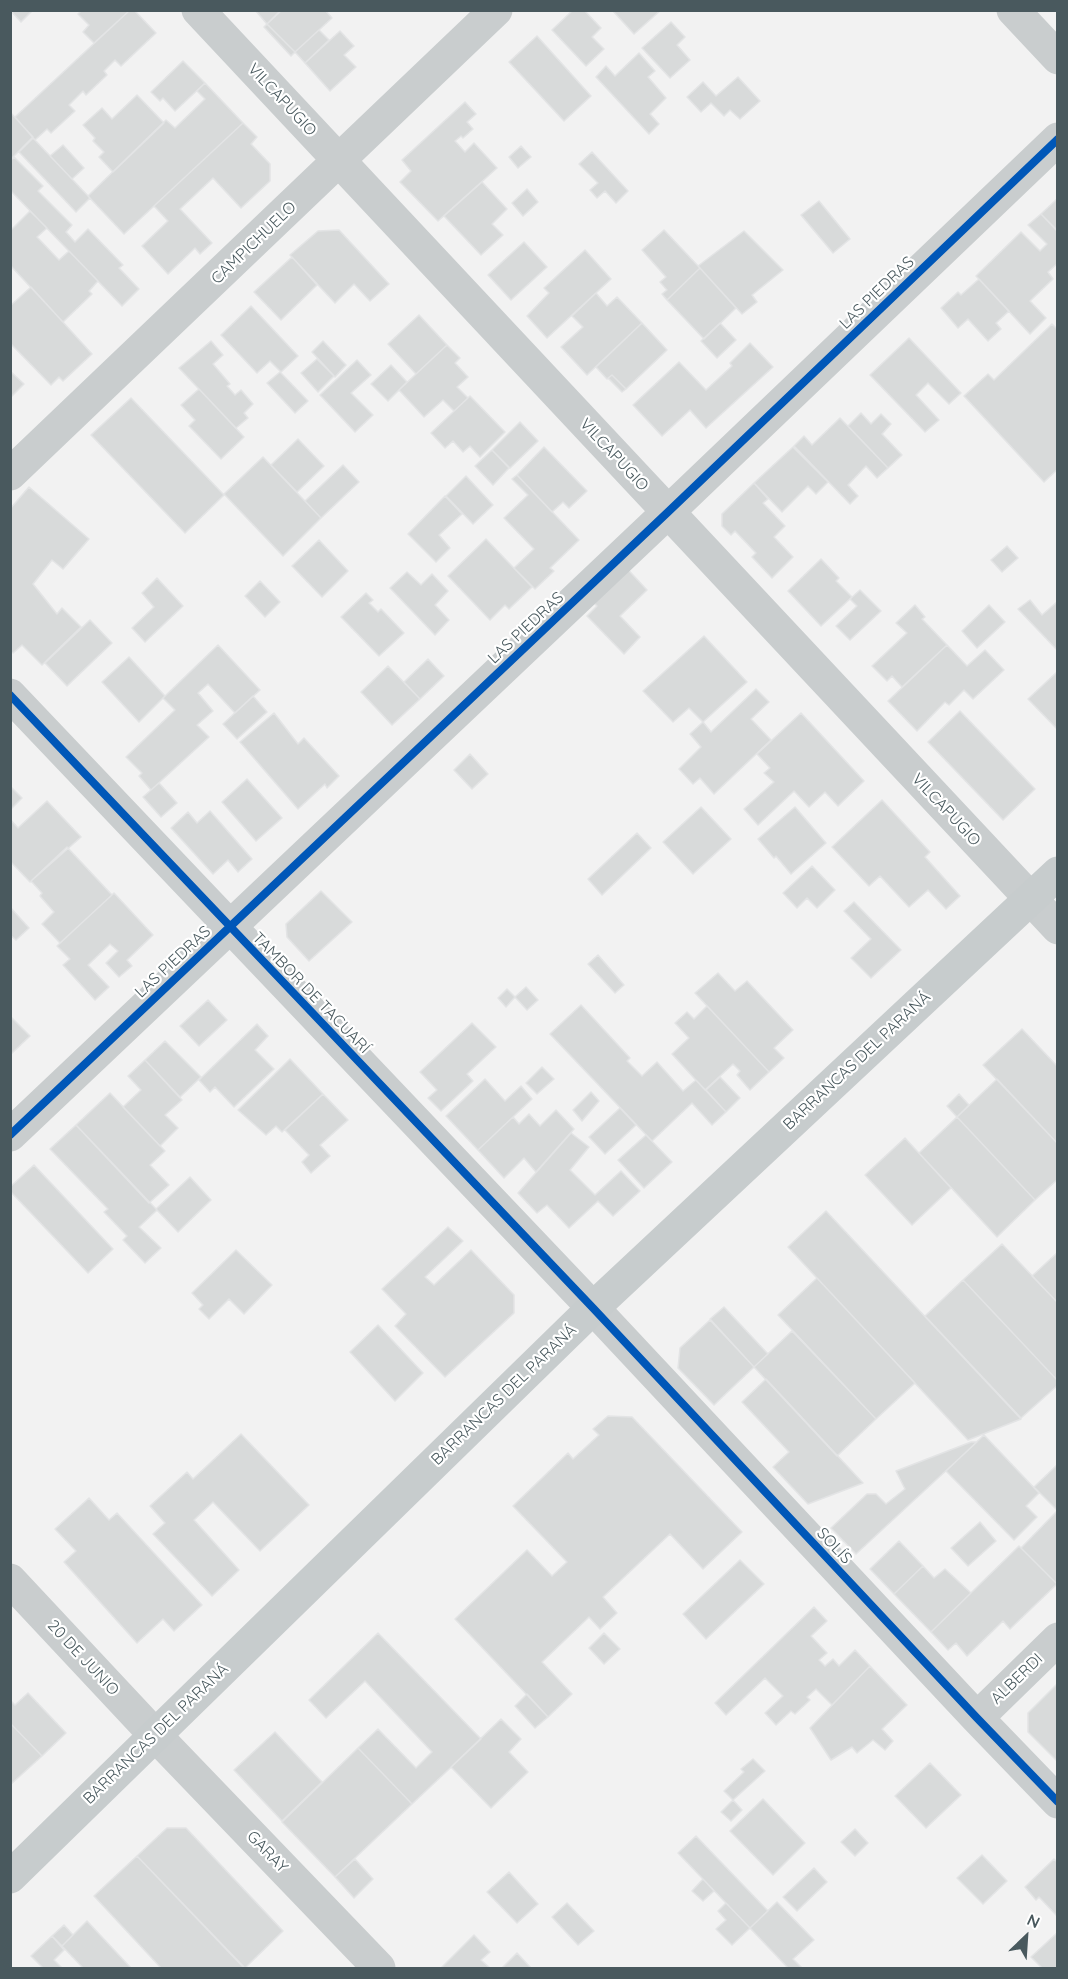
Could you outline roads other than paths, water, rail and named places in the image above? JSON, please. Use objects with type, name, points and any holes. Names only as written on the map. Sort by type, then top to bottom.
[{"type":"main road","name":"BARRANCAS DEL PARANÁ","points":[[10,1877],[593,1308],[1058,873]]},
{"type":"street","name":"VILCAPUGIO","points":[[198,10],[1058,928]]},
{"type":"street","name":"CAMPICHUELO","points":[[10,474],[496,10]]},
{"type":"street","points":[[1013,10],[1058,58]]},
{"type":"street","name":"LAS PIEDRAS","points":[[10,1135],[1058,139]]},
{"type":"street","name":"TAMBOR DE TACUARÍ","points":[[10,695],[593,1308]]},
{"type":"street","name":"SOLÍS","points":[[593,1308],[1058,1802]]},
{"type":"street","name":"20 DE JUNIO","points":[[10,1580],[155,1735]]},
{"type":"street","name":"ALBERDI","points":[[977,1718],[1058,1639]]},
{"type":"street","name":"GARAY","points":[[155,1735],[379,1968]]}]
